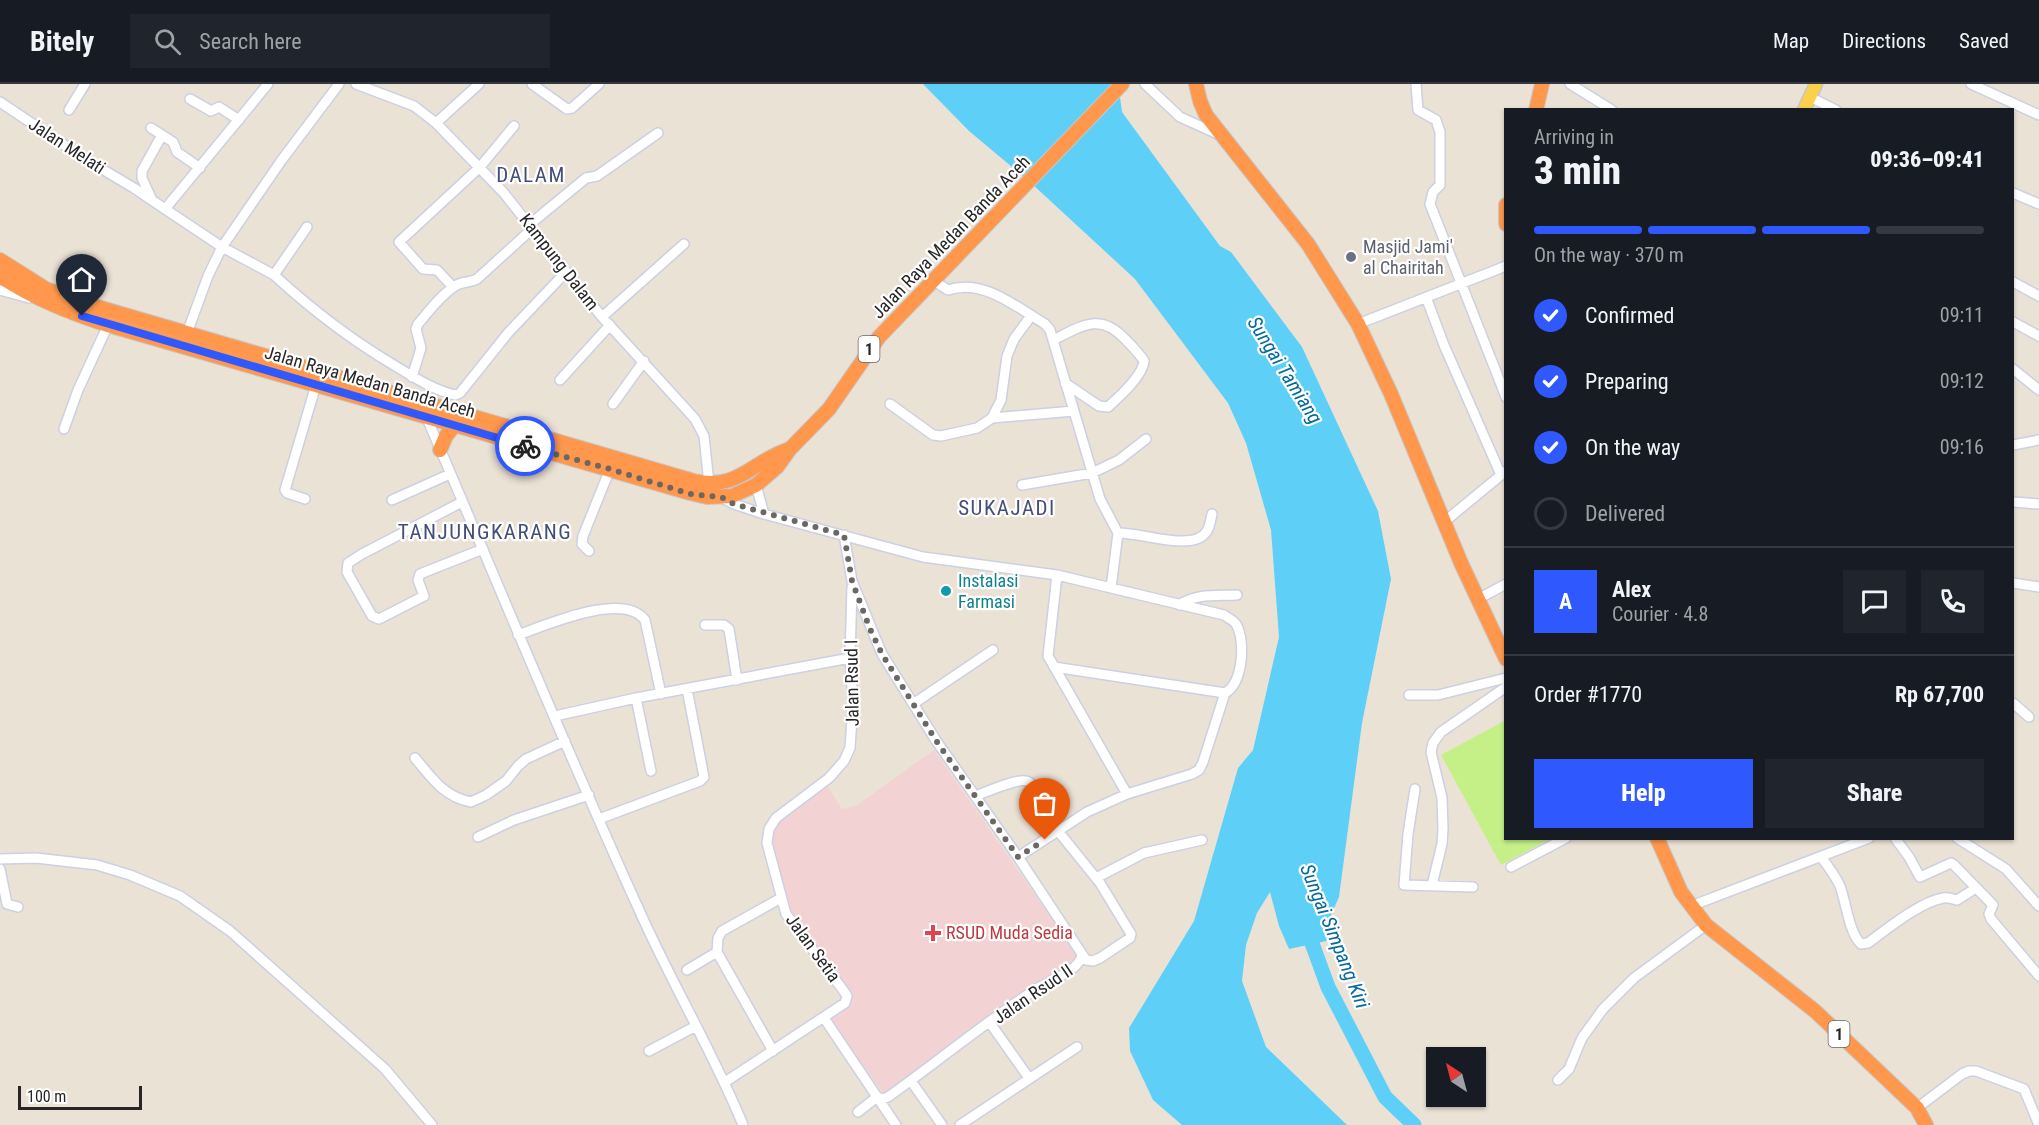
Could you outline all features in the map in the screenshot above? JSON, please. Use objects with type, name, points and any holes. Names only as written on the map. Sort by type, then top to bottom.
[{"type":"highway","name":"Jalan Raya Medan Banda Aceh","points":[[0,260],[62,296],[534,442],[690,494],[721,497],[741,493],[756,485],[777,467],[790,449],[829,409],[879,337],[1122,84]]},
{"type":"highway","points":[[1196,84],[1206,115],[1308,244],[1358,324],[1391,394],[1444,522],[1504,655]]},
{"type":"highway","points":[[1536,108],[1542,84]]},
{"type":"highway","name":"Jalan Raya Medan Banda Aceh","points":[[0,276],[25,293],[108,325],[316,385],[429,411],[455,425],[709,484],[737,479],[776,454],[790,449]]},
{"type":"highway","points":[[440,450],[446,436],[455,425]]},
{"type":"highway","name":"1","points":[[1658,840],[1681,892],[1706,925],[1815,1011],[1917,1108],[1926,1125]]},
{"type":"main road","points":[[1805,108],[1816,84]]},
{"type":"street","points":[[69,110],[85,84]]},
{"type":"street","points":[[165,209],[268,84]]},
{"type":"street","points":[[187,333],[208,276],[222,247],[281,161],[339,84]]},
{"type":"street","points":[[436,123],[479,84]]},
{"type":"street","points":[[532,84],[567,109],[572,108],[599,84]]},
{"type":"street","points":[[1145,84],[1179,117],[1220,135]]},
{"type":"street","points":[[1416,84],[1418,110],[1434,118],[1439,126],[1440,185],[1433,192],[1431,204],[1504,392]]},
{"type":"street","points":[[1570,84],[1609,108]]},
{"type":"street","points":[[1971,84],[2039,116]]},
{"type":"street","name":"Kampung Dalam","points":[[364,85],[414,106],[436,123],[503,192],[602,317],[644,361],[700,426],[704,436],[709,484]]},
{"type":"street","points":[[1810,97],[1832,108]]},
{"type":"street","points":[[190,99],[212,112],[219,107],[239,120]]},
{"type":"street","name":"Jalan Melati","points":[[0,102],[222,247],[274,275],[313,310],[367,348],[412,377],[438,390]]},
{"type":"street","points":[[453,287],[437,270],[423,269],[399,242],[480,167],[514,126]]},
{"type":"street","points":[[151,128],[173,142],[177,152],[200,168]]},
{"type":"street","points":[[412,377],[421,348],[417,325],[453,287],[463,282],[475,281],[586,178],[597,176],[658,133]]},
{"type":"street","points":[[152,200],[142,171],[162,135]]},
{"type":"street","points":[[2014,193],[2039,204]]},
{"type":"street","points":[[274,275],[307,227]]},
{"type":"street","points":[[602,317],[684,244]]},
{"type":"street","points":[[1358,324],[1504,267]]},
{"type":"street","points":[[566,272],[508,333],[460,393],[454,395],[438,390],[429,411],[440,450],[588,795],[640,913],[725,1082],[743,1125]]},
{"type":"street","points":[[934,281],[948,290],[966,286],[993,294],[1045,324],[1050,330],[1102,506],[1118,533],[1111,588]]},
{"type":"street","points":[[2014,283],[2039,296]]},
{"type":"street","points":[[0,290],[43,301]]},
{"type":"street","points":[[1426,297],[1444,345],[1503,473],[1444,522]]},
{"type":"street","points":[[890,404],[926,431],[937,435],[977,428],[992,417],[1001,400],[1007,356],[1014,339],[1031,316]]},
{"type":"street","points":[[2014,323],[2039,336]]},
{"type":"street","points":[[1053,340],[1084,326],[1106,324],[1120,333],[1144,361],[1143,368],[1128,388],[1108,407],[1099,406],[1065,383]]},
{"type":"street","points":[[64,429],[78,390],[108,325]]},
{"type":"street","points":[[561,380],[610,325]]},
{"type":"street","points":[[613,404],[644,361]]},
{"type":"street","points":[[2014,370],[2039,390]]},
{"type":"street","points":[[305,499],[287,493],[285,490],[316,385]]},
{"type":"street","points":[[992,417],[1074,411]]},
{"type":"street","points":[[1022,485],[1092,473],[1119,460],[1146,439]]},
{"type":"street","points":[[2014,445],[2039,440]]},
{"type":"street","points":[[589,551],[582,544],[583,536],[610,469]]},
{"type":"street","points":[[392,500],[450,474]]},
{"type":"street","points":[[756,485],[764,513]]},
{"type":"street","points":[[721,497],[734,504],[764,513],[923,557],[1057,575],[1224,615],[1236,624],[1241,641],[1241,663],[1214,723],[1199,770],[1127,794],[1087,812],[1018,857]]},
{"type":"street","points":[[462,502],[362,554],[348,563],[347,572],[372,616],[379,619],[424,596],[418,578],[420,574],[483,549]]},
{"type":"street","points":[[2014,502],[2039,504]]},
{"type":"street","points":[[1118,533],[1132,532],[1190,542],[1207,532],[1212,514]]},
{"type":"street","name":"Jalan Rsud II","points":[[844,535],[852,581],[876,642],[937,742],[1018,857],[1082,954],[1080,962],[1074,968],[1033,991],[888,1097],[882,1099],[877,1097],[858,1112]]},
{"type":"street","points":[[1057,575],[1047,653],[1127,794]]},
{"type":"street","name":"Jalan Rsud I","points":[[829,778],[843,761],[852,738],[854,704],[850,658],[852,581]]},
{"type":"street","points":[[2014,583],[2039,588]]},
{"type":"street","points":[[1478,599],[1504,585]]},
{"type":"street","points":[[1179,605],[1199,596],[1237,596]]},
{"type":"street","points":[[518,634],[587,612],[610,609],[637,612],[645,620],[661,694]]},
{"type":"street","points":[[705,625],[724,625],[729,629],[737,680]]},
{"type":"street","points":[[913,704],[993,650]]},
{"type":"street","points":[[555,716],[636,698],[850,658]]},
{"type":"street","points":[[1054,668],[1226,693]]},
{"type":"street","points":[[1409,695],[1438,695],[1504,678]]},
{"type":"street","points":[[1432,885],[1442,844],[1443,829],[1442,798],[1431,752],[1433,742],[1442,732],[1504,688]]},
{"type":"street","points":[[599,819],[703,778],[705,774],[687,689]]},
{"type":"street","points":[[636,698],[651,771]]},
{"type":"street","points":[[2014,704],[2029,717]]},
{"type":"street","points":[[415,758],[440,788],[449,795],[471,802],[506,781],[522,762],[565,741]]},
{"type":"street","name":"Jalan Setia","points":[[725,1082],[845,1003],[847,996],[786,914],[767,843],[769,829],[780,815],[829,778]]},
{"type":"street","points":[[975,796],[1024,780],[1029,782],[1037,795]]},
{"type":"street","points":[[1415,789],[1404,885],[1473,887]]},
{"type":"street","points":[[478,837],[514,820],[588,795]]},
{"type":"street","points":[[1058,831],[1096,878],[1131,936],[1096,960],[1086,960],[1082,954]]},
{"type":"street","points":[[1096,878],[1144,853],[1202,840]]},
{"type":"street","points":[[1511,867],[1562,840]]},
{"type":"street","points":[[1896,840],[1920,877],[1951,863],[1993,905],[1989,914],[1991,919],[2039,976]]},
{"type":"street","points":[[1960,840],[2006,869],[2039,906]]},
{"type":"street","points":[[1691,906],[1821,857],[1856,841]]},
{"type":"street","points":[[1821,857],[1834,873],[1856,937],[1862,944],[1868,943],[1908,915],[1940,899],[1945,897],[1957,900],[1976,888]]},
{"type":"street","points":[[0,859],[36,858],[97,865],[130,875],[180,896],[203,910],[230,931],[385,1070],[432,1125]]},
{"type":"street","points":[[0,869],[7,904],[18,907]]},
{"type":"street","points":[[773,1051],[717,952],[719,935],[722,931],[781,898]]},
{"type":"street","points":[[1558,1080],[1569,1069],[1582,1038],[1604,1009],[1634,978],[1706,925]]},
{"type":"street","points":[[687,970],[717,952]]},
{"type":"street","points":[[824,1018],[896,1125]]},
{"type":"street","points":[[990,1023],[1029,1078]]},
{"type":"street","points":[[649,1050],[696,1026]]},
{"type":"street","points":[[960,1125],[1077,1047]]},
{"type":"street","points":[[1917,1108],[1962,1074],[1976,1071],[2024,1089],[2039,1125]]},
{"type":"street","points":[[911,1081],[942,1125]]},
{"type":"shaded area","name":"RSUD Muda Sedia","points":[[934,750],[1078,956],[886,1096],[829,1020],[852,998],[788,911],[770,841],[775,825],[827,786],[842,809],[856,806]]},
{"type":"green space","points":[[1504,721],[1504,840],[1548,840],[1501,865],[1441,755]]},
{"type":"water","name":"Sungai Tamiang","points":[[923,84],[1113,84],[1119,90],[1122,112],[1220,246],[1231,252],[1302,347],[1378,511],[1391,579],[1362,723],[1339,897],[1331,915],[1336,939],[1289,949],[1279,926],[1270,892],[1257,913],[1246,945],[1242,981],[1266,1047],[1347,1125],[1182,1125],[1153,1100],[1130,1051],[1129,1028],[1194,921],[1238,768],[1253,750],[1279,637],[1271,530],[1246,443],[1228,403],[1135,279],[1031,183],[969,131]]},
{"type":"waterway","name":"Sungai Simpang Kiri","points":[[1306,927],[1328,987],[1385,1097],[1414,1125]]},
{"type":"way so far","points":[[525,446],[690,494],[721,497],[734,504],[844,535],[852,581],[876,642],[937,742],[1018,857],[1045,840]]},
{"type":"place","name":"Masjid Jami' al Chairitah","points":[[1351,257]]},
{"type":"place","name":"Instalasi Farmasi","points":[[946,591]]},
{"type":"place","name":"RSUD Muda Sedia","points":[[933,933]]},
{"type":"district","name":"DALAM","points":[[531,175]]},
{"type":"district","name":"SUKAJADI","points":[[1007,508]]},
{"type":"district","name":"TANJUNGKARANG","points":[[485,532]]},
{"type":"route","points":[[82,316],[525,446]]}]
